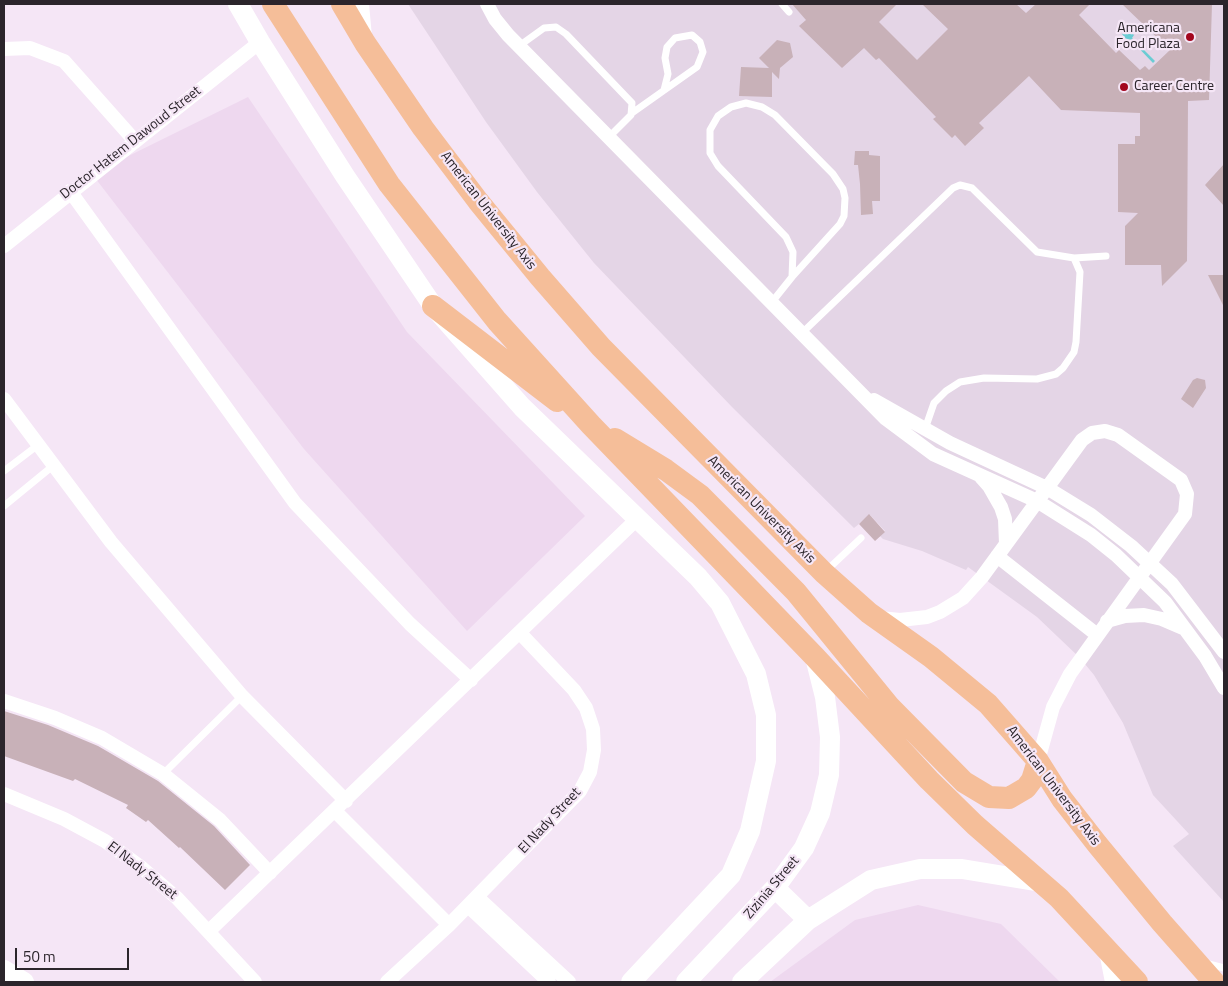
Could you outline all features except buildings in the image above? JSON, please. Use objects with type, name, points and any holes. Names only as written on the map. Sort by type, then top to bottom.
[{"type":"main road","name":"American University Axis","points":[[342,4],[365,43],[423,128],[478,201],[540,278],[666,415],[824,573],[873,617],[961,680],[1014,732],[1038,761],[1081,824],[1162,923],[1214,982]]},
{"type":"main road","points":[[276,5],[389,184],[497,321],[591,425],[815,657],[929,780],[975,825],[1041,882],[1137,982]]},
{"type":"main road","points":[[433,306],[511,368],[591,425],[666,470],[700,495],[777,572],[889,706],[964,782],[989,797],[1009,798],[1026,788],[1032,780],[1038,761]]},
{"type":"street","points":[[238,4],[345,176],[433,306],[522,407],[698,577],[715,596],[741,642],[756,674],[766,715],[766,761],[750,831],[731,875],[637,980]]},
{"type":"street","points":[[362,4],[365,43]]},
{"type":"street","points":[[487,4],[501,27],[519,46],[886,419],[916,444],[951,464],[1037,502],[1091,535],[1140,576],[1165,602],[1187,631],[1224,688]]},
{"type":"street","name":"Doctor Hatem Dawoud Street","points":[[4,246],[70,191],[260,42]]},
{"type":"street","points":[[4,49],[30,48],[64,61],[135,141]]},
{"type":"street","points":[[70,191],[295,504],[410,624],[470,680]]},
{"type":"street","points":[[859,390],[925,430],[1047,488],[1091,515],[1150,563],[1192,608],[1224,652]]},
{"type":"street","points":[[4,399],[112,542],[242,696],[346,801]]},
{"type":"street","points":[[873,617],[914,620],[940,612],[968,594],[1082,440],[1098,431],[1118,435],[1181,480],[1185,487],[1188,501],[1182,520],[1096,634],[1070,674],[1053,707],[1038,761]]},
{"type":"street","points":[[980,476],[989,486],[1001,507],[1006,532],[1006,544]]},
{"type":"street","points":[[209,931],[637,519]]},
{"type":"street","points":[[997,556],[1096,634]]},
{"type":"street","points":[[1107,620],[1125,616],[1144,615],[1162,618],[1187,631]]},
{"type":"street","name":"El Nady Street","points":[[387,982],[449,925],[580,792],[590,772],[594,750],[593,729],[586,708],[574,690],[520,633]]},
{"type":"street","name":"Zizinia Street","points":[[686,982],[775,888],[804,848],[820,813],[829,774],[830,737],[825,697],[815,657]]},
{"type":"street","points":[[4,702],[55,718],[102,738],[163,774],[220,820],[270,873]]},
{"type":"street","name":"El Nady Street","points":[[4,794],[64,819],[105,841],[142,868],[178,898],[255,982]]},
{"type":"street","points":[[335,811],[449,925]]},
{"type":"street","points":[[742,982],[808,920],[871,880],[920,868],[962,868],[1041,882]]},
{"type":"street","points":[[775,888],[808,920]]},
{"type":"street","points":[[472,902],[548,982]]},
{"type":"street","points":[[472,902],[569,982]]},
{"type":"street","points":[[1109,951],[1116,982]]},
{"type":"street","points":[[4,970],[24,982]]},
{"type":"lane","points":[[782,4],[789,12]]},
{"type":"lane","points":[[519,46],[544,28],[550,26],[562,30],[628,96],[632,103],[632,113]]},
{"type":"lane","points":[[609,137],[632,113],[691,72],[701,62],[702,47],[692,36],[675,38],[668,47],[666,58],[668,74],[664,90]]},
{"type":"lane","points":[[772,302],[840,224],[846,207],[843,189],[833,174],[772,112],[756,105],[738,104],[724,111],[714,122],[709,137],[710,153],[718,166],[786,237],[793,252],[792,278]]},
{"type":"lane","points":[[802,333],[953,188],[960,185],[972,188],[1037,252],[1074,258],[1106,256]]},
{"type":"lane","points":[[925,430],[928,416],[934,403],[946,391],[960,382],[984,378],[1037,379],[1056,374],[1063,368],[1074,352],[1076,342],[1080,272],[1074,258]]},
{"type":"lane","points":[[4,471],[38,445]]},
{"type":"lane","points":[[4,506],[54,465]]},
{"type":"lane","points":[[824,573],[861,538]]},
{"type":"lane","points":[[163,774],[242,696]]},
{"type":"lane","points":[[1196,961],[1224,968]]},
{"type":"shaded area","points":[[408,4],[1224,4],[1224,902],[1173,846],[1189,834],[1153,795],[1123,723],[1094,675],[1080,658],[1037,617],[968,567],[966,570],[922,551],[883,539],[880,536],[885,531],[870,515],[854,528],[732,407],[594,263],[537,192],[486,122]]},
{"type":"shaded area","points":[[248,97],[407,332],[585,516],[467,631],[304,449],[92,174]]},
{"type":"shaded area","points":[[918,905],[1001,924],[1060,982],[770,982],[855,920]]},
{"type":"water","points":[[1127,29],[1134,35],[1132,38],[1155,61],[1153,63],[1130,39],[1128,41],[1122,34]]},
{"type":"place","name":"Americana Food Plaza","points":[[1190,37]]},
{"type":"place","name":"Career Centre","points":[[1124,87]]}]
